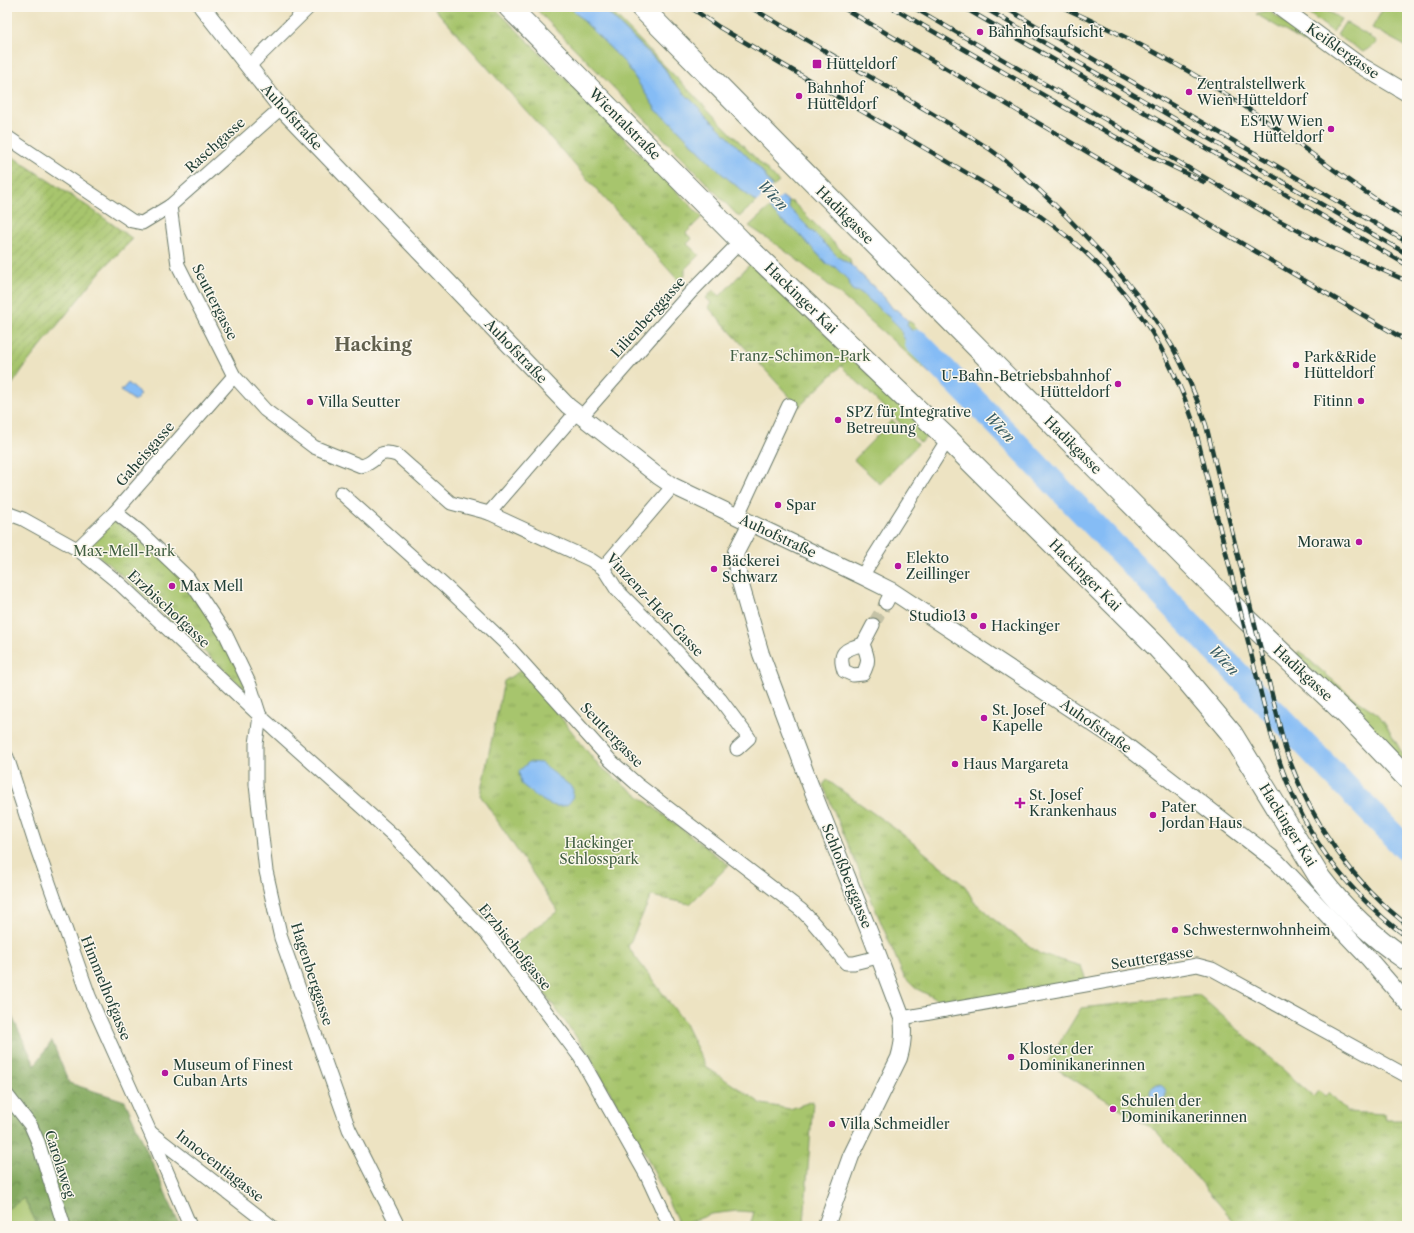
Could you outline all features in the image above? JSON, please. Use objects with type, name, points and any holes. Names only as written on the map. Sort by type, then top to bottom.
[{"type":"main road","name":"Wientalstraße","points":[[509,7],[741,241]]},
{"type":"main road","name":"Hadikgasse","points":[[641,7],[1248,621],[1348,716],[1407,778]]},
{"type":"main road","name":"Hackinger Kai","points":[[741,241],[948,439],[1156,646],[1232,734],[1320,878],[1337,900],[1384,945],[1407,960]]},
{"type":"street","name":"Auhofstraße","points":[[202,7],[281,108],[579,415],[673,486],[862,576],[889,597],[1124,744],[1277,862],[1369,959],[1407,1003]]},
{"type":"street","points":[[248,67],[309,7]]},
{"type":"street","name":"Keißlergasse","points":[[1280,7],[1358,64],[1407,93]]},
{"type":"street","name":"Raschgasse","points":[[170,206],[281,108]]},
{"type":"street","points":[[7,137],[132,220],[142,223],[170,206]]},
{"type":"street","name":"Seuttergasse","points":[[170,206],[178,265],[234,376],[264,410],[314,446]]},
{"type":"street","name":"Lilienberggasse","points":[[489,513],[690,293],[741,241]]},
{"type":"street","name":"Gaheisgasse","points":[[77,549],[115,512],[234,376]]},
{"type":"street","points":[[744,520],[789,405]]},
{"type":"street","points":[[862,576],[948,439]]},
{"type":"street","name":"Vinzenz-Heß-Gasse","points":[[314,446],[361,466],[369,464],[379,454],[387,452],[397,455],[451,503],[489,513],[584,556],[603,568],[617,590],[662,635],[720,699],[749,738],[737,749]]},
{"type":"street","points":[[603,568],[673,486]]},
{"type":"street","name":"Seuttergasse","points":[[341,493],[446,587],[504,642],[610,761],[638,785],[801,910],[816,925],[832,947],[846,962],[854,963],[878,956]]},
{"type":"street","name":"Erzbischofgasse","points":[[115,512],[139,531],[188,578],[226,635],[250,685],[260,716]]},
{"type":"street","name":"Erzbischofgasse","points":[[7,513],[22,519],[77,549],[120,584],[260,716],[394,836],[488,935],[580,1057],[647,1176],[670,1226]]},
{"type":"street","name":"Schloßberggasse","points":[[744,520],[735,559],[740,582],[761,654],[808,780],[866,922],[902,1018],[903,1040],[899,1058],[851,1156],[826,1226]]},
{"type":"street","points":[[863,644],[873,626]]},
{"type":"street","name":"Hagenberggasse","points":[[260,716],[256,744],[256,785],[266,871],[282,938],[348,1129],[398,1226]]},
{"type":"street","name":"Himmelhofgasse","points":[[7,757],[36,846],[89,996],[190,1226]]},
{"type":"street","name":"Seuttergasse","points":[[902,1018],[1197,965],[1212,969],[1407,1076]]},
{"type":"street","name":"Carolaweg","points":[[7,1096],[30,1126],[38,1142],[64,1226]]},
{"type":"street","name":"Innocentiagasse","points":[[150,1132],[271,1226]]},
{"type":"green space","points":[[433,7],[494,7],[702,217],[686,233],[692,239],[687,244],[699,255],[685,269],[685,276],[681,280],[677,279]]},
{"type":"green space","points":[[534,7],[570,7],[626,64],[657,111],[670,121],[720,172],[756,202],[739,217]]},
{"type":"green space","points":[[602,7],[607,7],[779,182],[773,187],[761,170],[670,79],[665,68]]},
{"type":"green space","points":[[1304,7],[1320,7],[1341,19],[1333,32],[1303,9]]},
{"type":"green space","points":[[1384,7],[1407,7],[1407,47],[1372,28]]},
{"type":"green space","points":[[1268,11],[1320,46],[1317,50],[1256,14]]},
{"type":"green space","points":[[1347,23],[1377,41],[1376,44],[1363,52],[1337,35],[1344,24]]},
{"type":"green space","points":[[7,153],[90,208],[133,239],[101,271],[27,363],[7,392]]},
{"type":"green space","points":[[788,201],[793,202],[850,259],[851,265],[838,257],[789,208]]},
{"type":"green space","points":[[769,208],[781,220],[796,231],[827,264],[835,267],[849,281],[851,289],[860,292],[900,328],[903,337],[925,361],[926,370],[818,276],[749,226]]},
{"type":"green space","name":"Franz-Schimon-Park","points":[[750,264],[850,357],[799,407],[708,307],[711,303],[706,298],[713,290],[720,296]]},
{"type":"green space","points":[[908,321],[912,323],[941,353],[941,355],[933,353],[907,325]]},
{"type":"green space","points":[[850,357],[930,432],[921,443],[841,366]]},
{"type":"green space","points":[[892,420],[918,444],[880,484],[854,460]]},
{"type":"green space","name":"Max-Mell-Park","points":[[112,521],[135,534],[185,580],[220,632],[249,693],[118,572],[90,549],[91,541]]},
{"type":"green space","points":[[1299,651],[1352,697],[1378,714],[1385,723],[1406,760],[1405,763],[1296,655]]},
{"type":"green space","name":"Hackinger Schlosspark","points":[[523,669],[598,765],[729,865],[690,904],[651,896],[628,947],[684,1022],[706,1067],[762,1104],[790,1109],[813,1101],[804,1223],[814,1226],[750,1226],[754,1212],[737,1211],[711,1214],[680,1226],[641,1145],[585,1049],[511,947],[558,911],[480,795],[504,681]]},
{"type":"green space","points":[[827,780],[901,833],[965,886],[974,902],[985,910],[992,918],[1040,954],[1081,966],[1086,980],[946,1004],[915,988],[904,977],[823,785]]},
{"type":"green space","points":[[1199,995],[1314,1097],[1319,1091],[1325,1096],[1329,1092],[1347,1112],[1385,1114],[1386,1120],[1407,1120],[1407,1226],[1238,1226],[1156,1131],[1047,1063],[1081,1008]]},
{"type":"green space","points":[[8,1008],[35,1065],[52,1041],[69,1083],[125,1101],[180,1226],[38,1226],[24,1198],[7,1209]]},
{"type":"green space","points":[[24,1198],[38,1226],[7,1226],[7,1209]]},
{"type":"water","points":[[570,7],[602,7],[665,69],[670,79],[761,170],[775,191],[788,201],[789,208],[838,257],[851,265],[884,297],[893,309],[897,310],[908,321],[907,325],[929,349],[944,358],[945,360],[933,373],[929,373],[926,370],[925,361],[903,337],[900,328],[889,317],[860,292],[851,289],[849,281],[835,267],[827,264],[796,231],[781,220],[769,208],[756,202],[721,173],[670,121],[657,111],[626,64]]},
{"type":"water","points":[[128,383],[141,394],[135,401],[121,391]]},
{"type":"water","points":[[529,762],[541,763],[573,788],[573,796],[568,804],[554,806],[536,796],[521,784],[519,771]]},
{"type":"water","points":[[1155,1085],[1161,1085],[1166,1090],[1164,1099],[1161,1101],[1155,1101],[1150,1096],[1150,1090]]},
{"type":"pier","points":[[774,186],[783,195],[767,210],[754,204]]},
{"type":"waterway","name":"Wien","points":[[917,342],[1407,850]]},
{"type":"tunnel","points":[[873,625],[886,603]]},
{"type":"railway","points":[[690,7],[719,27],[1040,216],[1092,259],[1115,282],[1135,307],[1152,333],[1168,362],[1182,392],[1194,424],[1271,734],[1292,794],[1321,848],[1339,872],[1359,895],[1381,916],[1407,937]]},
{"type":"railway","points":[[750,7],[888,87],[991,150],[1021,174],[1068,218],[1124,279],[1149,311],[1161,328],[1182,365],[1206,425],[1285,748],[1295,774],[1306,799],[1333,846],[1367,888],[1407,925]]},
{"type":"railway","points":[[842,7],[1407,341]]},
{"type":"railway","points":[[891,7],[1138,150],[1204,182]]},
{"type":"railway","points":[[913,7],[1276,219],[1330,247],[1407,281]]},
{"type":"railway","points":[[963,7],[1407,265]]},
{"type":"railway","points":[[983,7],[1407,254]]},
{"type":"railway","points":[[1004,7],[1407,242]]},
{"type":"railway","points":[[1062,7],[1112,30],[1160,55],[1230,97],[1272,125],[1367,194],[1407,219]]},
{"type":"place","name":"Bahnhofsaufsicht","points":[[980,32]]},
{"type":"place","name":"Hütteldorf","points":[[817,64]]},
{"type":"place","name":"Zentralstellwerk Wien Hütteldorf","points":[[1189,92]]},
{"type":"place","name":"Bahnhof Hütteldorf","points":[[799,96]]},
{"type":"place","name":"ESTW Wien Hütteldorf","points":[[1331,129]]},
{"type":"place","name":"Park&Ride Hütteldorf","points":[[1296,365]]},
{"type":"place","name":"U-Bahn-Betriebsbahnhof Hütteldorf","points":[[1118,384]]},
{"type":"place","name":"Fitinn","points":[[1361,401]]},
{"type":"place","name":"Villa Seutter","points":[[310,402]]},
{"type":"place","name":"SPZ für Integrative Betreuung","points":[[838,420]]},
{"type":"place","name":"Spar","points":[[778,505]]},
{"type":"place","name":"Morawa","points":[[1359,542]]},
{"type":"place","name":"Elekto Zeillinger","points":[[898,566]]},
{"type":"place","name":"Bäckerei Schwarz","points":[[714,569]]},
{"type":"place","name":"Max Mell","points":[[172,586]]},
{"type":"place","name":"Studio13","points":[[974,616]]},
{"type":"place","name":"Hackinger","points":[[983,626]]},
{"type":"place","name":"St. Josef Kapelle","points":[[984,718]]},
{"type":"place","name":"Haus Margareta","points":[[955,764]]},
{"type":"place","name":"St. Josef Krankenhaus","points":[[1020,803]]},
{"type":"place","name":"Pater Jordan Haus","points":[[1153,815]]},
{"type":"place","name":"Schwesternwohnheim","points":[[1175,930]]},
{"type":"place","name":"Kloster der Dominikanerinnen","points":[[1011,1057]]},
{"type":"place","name":"Museum of Finest Cuban Arts","points":[[165,1073]]},
{"type":"place","name":"Schulen der Dominikanerinnen","points":[[1113,1109]]},
{"type":"place","name":"Villa Schmeidler","points":[[832,1124]]},
{"type":"district","name":"Hacking","points":[[373,345]]}]
